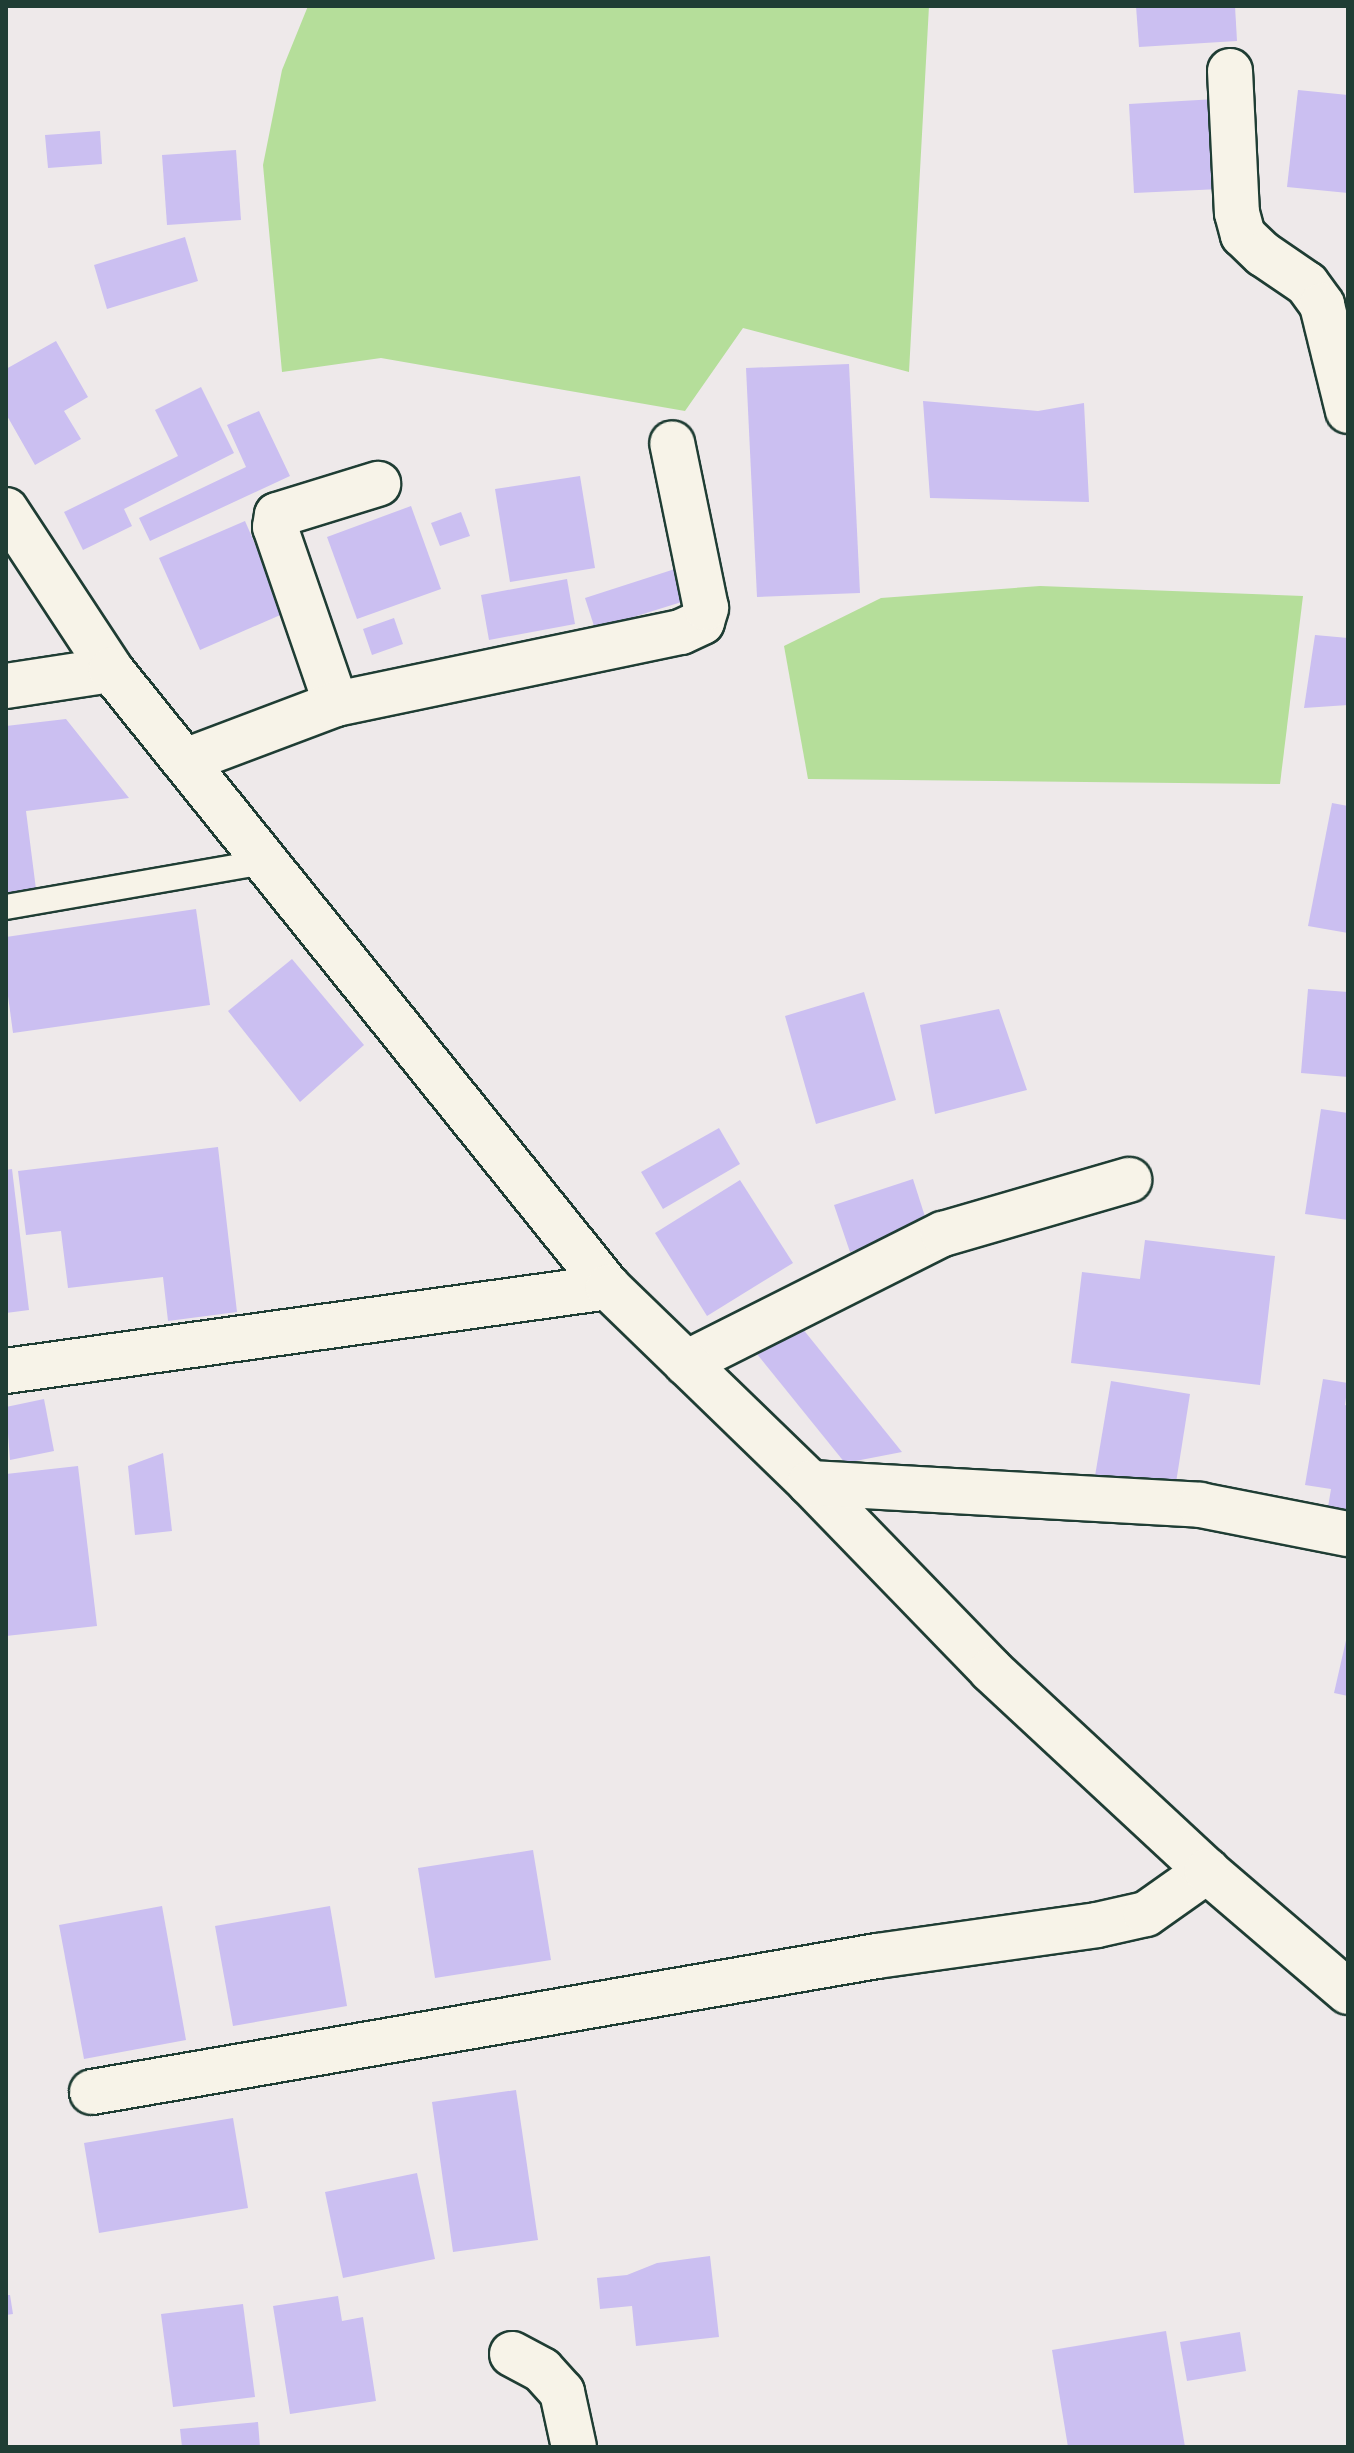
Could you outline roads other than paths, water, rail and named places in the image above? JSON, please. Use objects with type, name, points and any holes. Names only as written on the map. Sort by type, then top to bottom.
[{"type":"street","points":[[1230,71],[1235,189],[1243,235],[1263,254],[1307,284],[1322,305],[1348,411]]},
{"type":"street","points":[[185,761],[336,704],[681,632],[702,622],[706,608],[672,443]]},
{"type":"street","points":[[336,704],[275,527],[277,515],[378,484]]},
{"type":"street","points":[[6,510],[111,670],[608,1287],[810,1483],[991,1670],[1207,1871],[1348,1992]]},
{"type":"street","points":[[6,686],[111,670]]},
{"type":"street","points":[[686,1363],[943,1234],[1129,1180]]},
{"type":"street","points":[[6,1371],[608,1287]]},
{"type":"street","points":[[810,1483],[1200,1505],[1348,1534]]},
{"type":"street","points":[[92,2092],[877,1956],[1097,1925],[1146,1914],[1207,1871]]},
{"type":"street","points":[[512,2354],[542,2370],[562,2392],[574,2447]]},
{"type":"lane","points":[[6,907],[264,862]]}]
